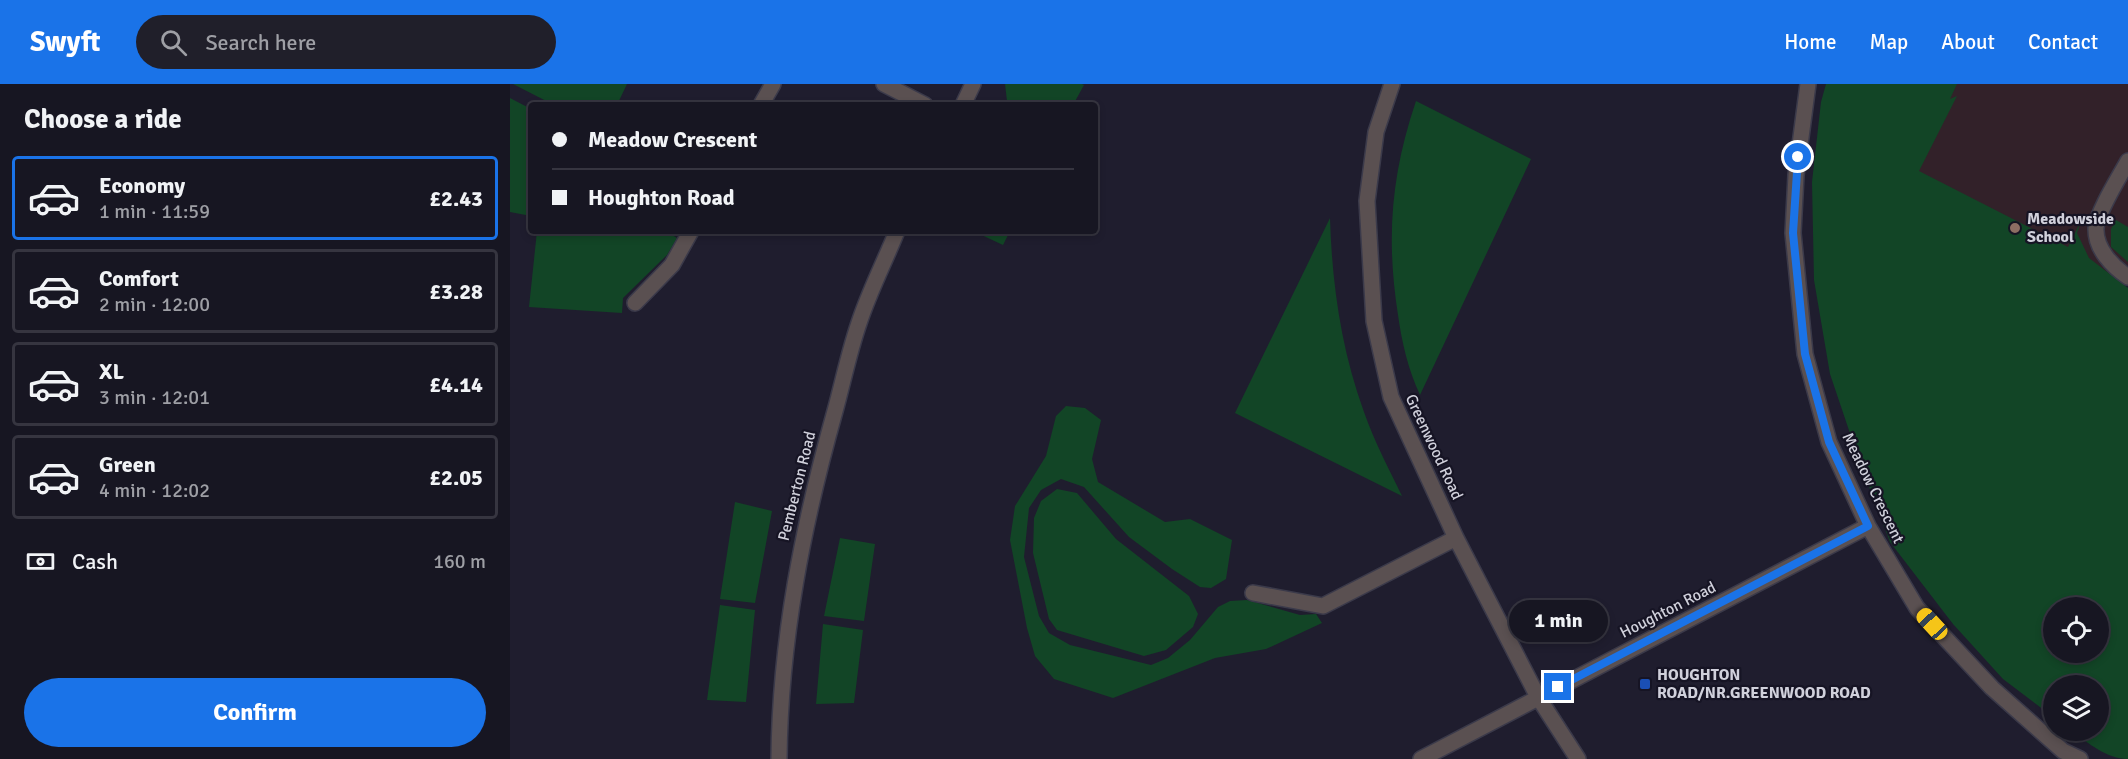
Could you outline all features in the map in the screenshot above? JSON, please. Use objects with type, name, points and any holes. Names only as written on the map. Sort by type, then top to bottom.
[{"type":"street","points":[[763,102],[773,84]]},
{"type":"street","points":[[884,84],[919,102]]},
{"type":"street","points":[[964,102],[973,84]]},
{"type":"street","name":"Greenwood Road","points":[[1392,84],[1376,132],[1367,201],[1374,321],[1391,398],[1456,538],[1538,698],[1578,759]]},
{"type":"street","name":"Meadow Crescent","points":[[1808,84],[1796,175],[1793,233],[1805,354],[1829,442],[1868,526],[1917,608],[1992,688],[2063,751],[2080,759]]},
{"type":"street","points":[[2128,161],[2108,198],[2096,228],[2098,244],[2105,257],[2128,277]]},
{"type":"street","points":[[635,303],[672,265],[689,234]]},
{"type":"street","name":"Pemberton Road","points":[[778,759],[784,654],[798,560],[818,470],[859,323],[896,234]]},
{"type":"street","name":"Houghton Road","points":[[1421,759],[1868,526]]},
{"type":"street","points":[[1253,593],[1323,606],[1456,538]]},
{"type":"shaded area","name":"Meadowside School","points":[[1844,84],[2128,84],[2128,268],[2123,286],[1830,129]]},
{"type":"green space","points":[[513,84],[627,84],[618,102],[548,102]]},
{"type":"green space","points":[[1005,84],[1084,85],[1075,102],[1007,101]]},
{"type":"green space","points":[[1826,84],[1957,84],[1950,99],[1957,96],[1919,171],[2068,247],[2081,221],[2077,233],[2089,258],[2128,288],[2128,759],[2105,753],[2086,741],[2109,741],[2109,675],[2043,675],[2043,709],[2003,679],[1953,624],[1890,542],[1830,374],[1814,280],[1812,182],[1821,102]]},
{"type":"green space","points":[[510,98],[528,107],[528,215],[510,212]]},
{"type":"green space","points":[[1416,101],[1531,159],[1420,395],[1404,346],[1394,287],[1392,259],[1396,181]]},
{"type":"green space","points":[[1330,218],[1339,316],[1349,364],[1368,423],[1402,496],[1235,413]]},
{"type":"green space","points":[[2116,220],[2128,227],[2128,262],[2111,247],[2111,229]]},
{"type":"green space","points":[[537,234],[671,234],[677,238],[667,255],[623,298],[622,313],[529,307]]},
{"type":"green space","points":[[979,234],[1008,234],[1003,245]]},
{"type":"green space","points":[[1066,406],[1085,408],[1101,420],[1092,459],[1098,482],[1165,522],[1190,519],[1232,540],[1226,579],[1211,588],[1200,587],[1129,537],[1084,487],[1061,479],[1041,490],[1029,508],[1024,557],[1039,616],[1049,633],[1070,645],[1151,665],[1168,658],[1190,640],[1218,607],[1230,601],[1247,600],[1300,615],[1316,614],[1322,623],[1266,649],[1215,658],[1113,698],[1054,679],[1035,656],[1027,628],[1010,540],[1015,506],[1046,456],[1056,416]]},
{"type":"green space","points":[[1057,489],[1077,493],[1116,539],[1189,596],[1198,614],[1193,627],[1166,650],[1144,656],[1057,630],[1049,619],[1033,553],[1034,518],[1041,501]]},
{"type":"green space","points":[[735,502],[772,511],[755,603],[720,599]]},
{"type":"green space","points":[[840,538],[875,544],[864,621],[824,616]]},
{"type":"green space","points":[[720,605],[755,610],[746,702],[707,700]]},
{"type":"green space","points":[[823,624],[863,630],[854,703],[816,704]]},
{"type":"place","name":"Meadowside School","points":[[2015,228]]},
{"type":"place","name":"HOUGHTON ROAD/NR.GREENWOOD ROAD","points":[[1645,684]]},
{"type":"route","points":[[1558,687],[1868,526],[1829,442],[1805,354],[1793,233],[1798,157]]}]
